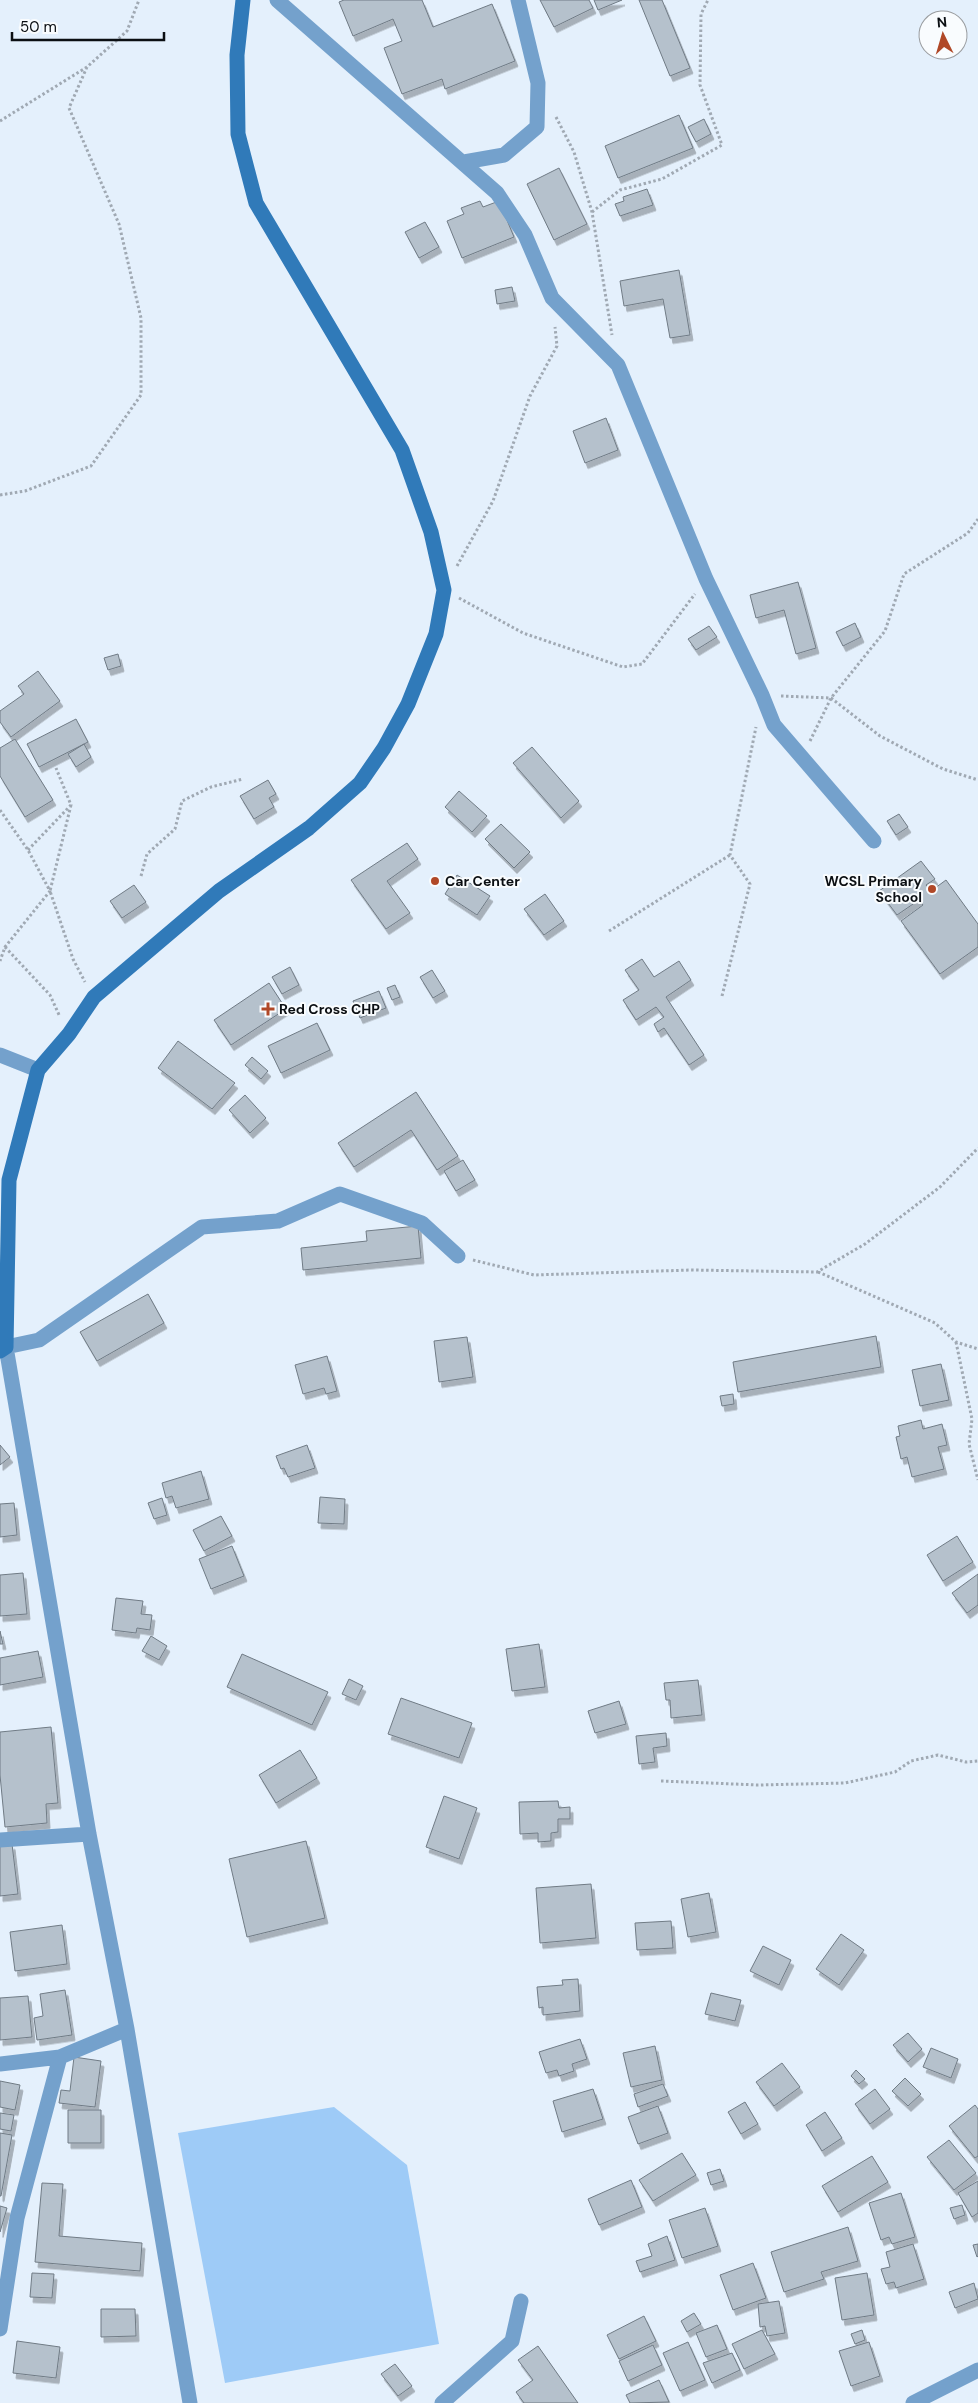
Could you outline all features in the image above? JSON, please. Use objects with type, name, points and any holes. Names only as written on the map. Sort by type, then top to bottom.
[{"type":"main road","points":[[3,1349],[9,1180],[38,1070],[68,1034],[94,998],[218,891],[309,828],[360,783],[384,748],[408,704],[436,634],[444,590],[430,532],[402,450],[256,203],[238,134],[237,55],[243,0]]},
{"type":"street","points":[[277,0],[464,162],[497,193],[525,235],[552,298],[618,365],[706,579],[762,695],[774,725],[874,841]]},
{"type":"street","points":[[464,162],[504,155],[536,127],[538,83],[518,0]]},
{"type":"street","points":[[0,1055],[38,1070]]},
{"type":"street","points":[[190,2403],[127,2029],[89,1834],[3,1349],[39,1340],[202,1227],[278,1221],[340,1194],[422,1223],[458,1256]]},
{"type":"street","points":[[0,1840],[89,1834]]},
{"type":"street","points":[[0,2064],[60,2057],[127,2029]]},
{"type":"street","points":[[0,2329],[17,2218],[60,2057]]},
{"type":"street","points":[[442,2403],[512,2341],[521,2301]]},
{"type":"street","points":[[913,2403],[978,2370]]},
{"type":"path","points":[[0,121],[87,67],[127,30],[140,0]]},
{"type":"path","points":[[592,212],[620,190],[662,179],[722,145],[700,85],[701,14],[708,0]]},
{"type":"path","points":[[0,495],[25,491],[91,466],[141,395],[141,318],[119,224],[69,108],[87,67]]},
{"type":"path","points":[[552,109],[574,152],[592,212],[618,365]]},
{"type":"path","points":[[552,298],[557,346],[530,396],[493,501],[444,590],[523,633],[623,667],[642,664],[706,579]]},
{"type":"path","points":[[802,757],[831,698],[885,631],[904,574],[968,533],[978,519]]},
{"type":"path","points":[[762,695],[831,698],[880,736],[943,769],[978,780]]},
{"type":"path","points":[[722,996],[750,884],[730,855],[756,723]]},
{"type":"path","points":[[0,961],[5,947],[50,891],[71,806],[56,768]]},
{"type":"path","points":[[142,876],[146,854],[175,829],[182,801],[211,787],[243,779]]},
{"type":"path","points":[[28,850],[71,806]]},
{"type":"path","points":[[0,810],[28,850],[50,891],[73,959],[94,998]]},
{"type":"path","points":[[609,932],[730,855]]},
{"type":"path","points":[[5,947],[50,995],[68,1034]]},
{"type":"path","points":[[817,1272],[865,1244],[940,1187],[978,1148]]},
{"type":"path","points":[[458,1256],[534,1275],[691,1270],[817,1272],[934,1323],[956,1342],[978,1349]]},
{"type":"path","points":[[956,1342],[972,1419],[969,1444],[978,1480]]},
{"type":"path","points":[[662,1781],[758,1785],[845,1783],[895,1772],[911,1761],[938,1755],[966,1762],[978,1761]]},
{"type":"shaded area","points":[[334,2107],[407,2165],[439,2344],[225,2383],[178,2133]]},
{"type":"building","points":[[344,0],[422,0],[433,27],[492,4],[515,61],[445,89],[442,79],[402,94],[384,48],[402,41],[393,19],[353,36],[339,2]]},
{"type":"building","points":[[540,0],[589,0],[593,8],[554,27]]},
{"type":"building","points":[[594,0],[622,0],[598,10]]},
{"type":"building","points":[[639,0],[662,0],[690,68],[670,76]]},
{"type":"building","points":[[679,115],[693,148],[618,178],[605,146]]},
{"type":"building","points":[[704,119],[711,134],[696,142],[688,127]]},
{"type":"building","points":[[559,168],[587,224],[554,240],[527,184]]},
{"type":"building","points":[[647,189],[653,205],[620,216],[615,204],[624,201],[623,197]]},
{"type":"building","points":[[480,201],[483,207],[499,201],[514,237],[462,258],[447,221],[464,214],[461,208]]},
{"type":"building","points":[[425,222],[439,247],[419,258],[405,232]]},
{"type":"building","points":[[679,270],[690,335],[670,338],[663,299],[624,306],[620,281]]},
{"type":"building","points":[[512,287],[515,301],[497,304],[495,290]]},
{"type":"building","points":[[606,418],[618,450],[585,463],[573,431]]},
{"type":"building","points":[[798,582],[816,648],[796,654],[784,610],[756,618],[750,595]]},
{"type":"building","points":[[855,623],[861,637],[843,646],[836,632]]},
{"type":"building","points":[[709,626],[717,637],[696,650],[688,639]]},
{"type":"building","points":[[118,654],[121,666],[108,670],[104,658]]},
{"type":"building","points":[[38,671],[60,701],[11,737],[0,722],[0,711],[24,694],[18,686]]},
{"type":"building","points":[[76,719],[88,742],[39,767],[27,744]]},
{"type":"building","points":[[15,739],[53,800],[25,817],[0,776],[0,748]]},
{"type":"building","points":[[84,744],[91,757],[76,767],[68,754]]},
{"type":"building","points":[[532,747],[579,801],[561,818],[513,763]]},
{"type":"building","points":[[268,780],[276,794],[269,798],[274,807],[254,819],[240,796]]},
{"type":"building","points":[[459,791],[487,816],[472,832],[445,807]]},
{"type":"building","points":[[899,814],[908,827],[896,835],[887,821]]},
{"type":"building","points":[[501,824],[530,852],[514,868],[485,839]]},
{"type":"building","points":[[407,843],[418,859],[387,881],[410,913],[386,929],[351,880]]},
{"type":"building","points":[[921,861],[935,879],[926,885],[931,891],[946,880],[978,924],[978,947],[940,974],[901,921],[923,905],[919,900],[897,915],[879,891]]},
{"type":"building","points":[[457,875],[490,896],[477,915],[445,894]]},
{"type":"building","points":[[134,885],[146,902],[122,918],[110,901]]},
{"type":"building","points":[[545,894],[564,921],[544,935],[524,909]]},
{"type":"building","points":[[642,959],[654,977],[679,961],[691,980],[666,997],[704,1055],[689,1065],[664,1028],[658,1032],[654,1024],[664,1017],[656,1007],[636,1020],[623,1000],[639,990],[625,970]]},
{"type":"building","points":[[290,967],[299,985],[282,994],[272,977]]},
{"type":"building","points":[[432,970],[445,991],[433,998],[420,977]]},
{"type":"building","points":[[269,983],[286,1009],[231,1045],[214,1020]]},
{"type":"building","points":[[395,985],[400,997],[392,1000],[387,988]]},
{"type":"building","points":[[379,991],[386,1008],[360,1018],[353,1001]]},
{"type":"building","points":[[317,1023],[330,1050],[281,1073],[268,1046]]},
{"type":"building","points":[[178,1041],[235,1083],[212,1109],[158,1068]]},
{"type":"building","points":[[252,1057],[268,1071],[261,1079],[245,1065]]},
{"type":"building","points":[[416,1092],[458,1156],[437,1170],[411,1130],[354,1167],[338,1143]]},
{"type":"building","points":[[245,1095],[266,1118],[250,1133],[229,1110]]},
{"type":"building","points":[[463,1160],[475,1180],[456,1191],[444,1171]]},
{"type":"building","points":[[418,1226],[421,1258],[303,1270],[301,1248],[367,1241],[366,1231]]},
{"type":"building","points":[[148,1294],[164,1323],[97,1361],[80,1332]]},
{"type":"building","points":[[876,1336],[881,1367],[738,1392],[733,1362]]},
{"type":"building","points":[[467,1337],[473,1377],[439,1382],[434,1341]]},
{"type":"building","points":[[327,1356],[337,1391],[326,1394],[324,1388],[303,1394],[295,1365]]},
{"type":"building","points":[[941,1364],[949,1400],[920,1406],[912,1370]]},
{"type":"building","points":[[733,1394],[734,1404],[722,1406],[720,1396]]},
{"type":"building","points":[[921,1420],[923,1429],[942,1424],[947,1445],[938,1447],[944,1469],[912,1477],[907,1457],[901,1459],[896,1437],[900,1436],[898,1426]]},
{"type":"building","points":[[0,1445],[10,1457],[0,1465]]},
{"type":"building","points":[[307,1445],[315,1468],[288,1477],[284,1468],[281,1469],[276,1456]]},
{"type":"building","points":[[201,1471],[209,1499],[176,1508],[172,1496],[166,1498],[162,1483]]},
{"type":"building","points":[[320,1497],[345,1499],[344,1524],[318,1523]]},
{"type":"building","points":[[162,1498],[167,1515],[154,1519],[148,1503]]},
{"type":"building","points":[[14,1503],[17,1535],[0,1537],[0,1504]]},
{"type":"building","points":[[221,1516],[232,1536],[204,1551],[193,1530]]},
{"type":"building","points":[[957,1536],[973,1562],[943,1581],[927,1555]]},
{"type":"building","points":[[232,1546],[244,1576],[211,1589],[199,1559]]},
{"type":"building","points":[[23,1573],[27,1614],[0,1616],[0,1575]]},
{"type":"building","points":[[978,1574],[978,1605],[967,1613],[952,1593]]},
{"type":"building","points":[[116,1598],[143,1601],[141,1614],[152,1615],[150,1630],[137,1628],[136,1633],[112,1630]]},
{"type":"building","points":[[0,1631],[3,1644],[0,1644]]},
{"type":"building","points":[[151,1636],[167,1646],[159,1660],[142,1651]]},
{"type":"building","points":[[539,1644],[545,1687],[512,1691],[506,1649]]},
{"type":"building","points":[[38,1651],[43,1677],[0,1685],[0,1658]]},
{"type":"building","points":[[242,1654],[328,1692],[312,1725],[227,1687]]},
{"type":"building","points":[[349,1679],[363,1686],[356,1700],[342,1694]]},
{"type":"building","points":[[698,1680],[702,1715],[671,1718],[670,1700],[666,1700],[664,1683]]},
{"type":"building","points":[[401,1698],[472,1723],[459,1758],[388,1734]]},
{"type":"building","points":[[619,1701],[626,1724],[595,1733],[588,1711]]},
{"type":"building","points":[[51,1727],[58,1803],[46,1804],[47,1823],[5,1827],[0,1775],[0,1732]]},
{"type":"building","points":[[666,1733],[667,1746],[653,1748],[655,1762],[639,1764],[636,1736]]},
{"type":"building","points":[[300,1750],[317,1778],[276,1803],[259,1775]]},
{"type":"building","points":[[444,1796],[477,1808],[459,1859],[426,1847]]},
{"type":"building","points":[[558,1801],[559,1808],[570,1807],[570,1819],[558,1819],[558,1832],[551,1833],[551,1841],[538,1842],[538,1833],[520,1834],[519,1802]]},
{"type":"building","points":[[306,1841],[325,1918],[247,1937],[229,1859]]},
{"type":"building","points":[[12,1844],[18,1894],[0,1896],[0,1846]]},
{"type":"building","points":[[591,1884],[596,1938],[540,1943],[536,1888]]},
{"type":"building","points":[[709,1893],[716,1932],[688,1937],[681,1899]]},
{"type":"building","points":[[671,1921],[673,1948],[637,1950],[635,1923]]},
{"type":"building","points":[[62,1925],[67,1964],[15,1971],[10,1932]]},
{"type":"building","points":[[841,1934],[864,1950],[839,1985],[816,1969]]},
{"type":"building","points":[[763,1946],[791,1960],[779,1985],[750,1971]]},
{"type":"building","points":[[578,1979],[580,2011],[543,2015],[543,2007],[539,2008],[537,1987],[563,1985],[562,1980]]},
{"type":"building","points":[[65,1990],[72,2035],[37,2040],[34,2018],[43,2016],[40,1994]]},
{"type":"building","points":[[711,1993],[741,2000],[735,2021],[705,2014]]},
{"type":"building","points":[[28,1996],[32,2037],[0,2040],[0,1998]]},
{"type":"building","points":[[908,2033],[922,2049],[908,2062],[893,2045]]},
{"type":"building","points":[[580,2039],[587,2059],[572,2064],[574,2071],[559,2076],[557,2070],[546,2073],[539,2052]]},
{"type":"building","points":[[655,2046],[662,2080],[631,2087],[623,2053]]},
{"type":"building","points":[[931,2048],[958,2059],[951,2078],[923,2067]]},
{"type":"building","points":[[74,2057],[101,2061],[95,2107],[59,2103],[61,2090],[70,2091]]},
{"type":"building","points":[[782,2063],[800,2087],[774,2106],[756,2082]]},
{"type":"building","points":[[856,2070],[865,2079],[859,2084],[851,2076]]},
{"type":"building","points":[[905,2078],[921,2094],[908,2106],[892,2091]]},
{"type":"building","points":[[0,2081],[20,2085],[15,2110],[0,2107]]},
{"type":"building","points":[[663,2084],[668,2096],[638,2107],[634,2094]]},
{"type":"building","points":[[593,2089],[603,2119],[562,2132],[553,2101]]},
{"type":"building","points":[[875,2089],[890,2109],[870,2124],[855,2104]]},
{"type":"building","points":[[745,2102],[758,2124],[741,2134],[728,2112]]},
{"type":"building","points":[[975,2105],[978,2109],[978,2156],[975,2158],[949,2126]]},
{"type":"building","points":[[658,2106],[668,2133],[638,2144],[628,2117]]},
{"type":"building","points":[[68,2110],[101,2110],[101,2143],[68,2143]]},
{"type":"building","points":[[825,2112],[842,2138],[822,2151],[806,2125]]},
{"type":"building","points":[[0,2113],[14,2115],[11,2131],[0,2129]]},
{"type":"building","points":[[0,2133],[12,2135],[1,2196],[0,2196]]},
{"type":"building","points":[[949,2140],[976,2173],[954,2190],[927,2157]]},
{"type":"building","points":[[682,2153],[696,2175],[653,2201],[639,2180]]},
{"type":"building","points":[[872,2156],[888,2182],[838,2212],[822,2186]]},
{"type":"building","points":[[720,2169],[724,2181],[711,2185],[707,2173]]},
{"type":"building","points":[[631,2180],[642,2207],[599,2225],[588,2199]]},
{"type":"building","points":[[978,2181],[978,2213],[972,2217],[958,2193]]},
{"type":"building","points":[[42,2183],[63,2184],[59,2236],[142,2243],[140,2271],[35,2262]]},
{"type":"building","points":[[901,2193],[915,2237],[892,2244],[889,2237],[881,2240],[869,2203]]},
{"type":"building","points":[[962,2205],[965,2215],[954,2219],[950,2208]]},
{"type":"building","points":[[0,2206],[7,2208],[0,2232]]},
{"type":"building","points":[[705,2208],[718,2246],[682,2258],[669,2220]]},
{"type":"building","points":[[848,2227],[858,2261],[821,2272],[824,2279],[784,2292],[771,2252]]},
{"type":"building","points":[[667,2236],[675,2260],[640,2272],[636,2261],[652,2256],[648,2244]]},
{"type":"building","points":[[913,2244],[924,2279],[896,2288],[894,2282],[886,2284],[881,2269],[890,2267],[886,2252]]},
{"type":"building","points":[[978,2244],[978,2256],[977,2257],[973,2245]]},
{"type":"building","points":[[753,2263],[766,2298],[733,2310],[720,2275]]},
{"type":"building","points":[[32,2273],[54,2274],[52,2298],[30,2297]]},
{"type":"building","points":[[867,2273],[874,2315],[842,2320],[835,2278]]},
{"type":"building","points":[[974,2283],[978,2299],[955,2308],[949,2292]]},
{"type":"building","points":[[779,2301],[785,2333],[767,2336],[765,2326],[760,2327],[758,2304]]},
{"type":"building","points":[[101,2309],[135,2309],[136,2336],[101,2337]]},
{"type":"building","points":[[694,2313],[701,2324],[687,2332],[681,2321]]},
{"type":"building","points":[[644,2316],[656,2341],[619,2359],[607,2335]]},
{"type":"building","points":[[717,2325],[727,2349],[706,2357],[696,2333]]},
{"type":"building","points":[[762,2330],[775,2354],[744,2369],[732,2344]]},
{"type":"building","points":[[862,2330],[865,2340],[855,2344],[851,2334]]},
{"type":"building","points":[[17,2341],[60,2347],[56,2378],[13,2373]]},
{"type":"building","points":[[688,2342],[705,2380],[680,2391],[663,2353]]},
{"type":"building","points":[[869,2342],[880,2376],[851,2386],[839,2351]]},
{"type":"building","points":[[653,2345],[662,2365],[628,2381],[619,2361]]},
{"type":"building","points":[[538,2346],[578,2403],[524,2403],[516,2392],[533,2380],[518,2360]]},
{"type":"building","points":[[732,2353],[740,2370],[712,2383],[703,2363]]},
{"type":"building","points":[[395,2364],[412,2386],[398,2396],[381,2374]]},
{"type":"building","points":[[659,2380],[669,2402],[630,2403],[626,2395]]},
{"type":"place","name":"Car Center","points":[[435,881]]},
{"type":"place","name":"WCSL Primary School","points":[[932,889]]},
{"type":"place","name":"Red Cross CHP","points":[[268,1009]]}]
